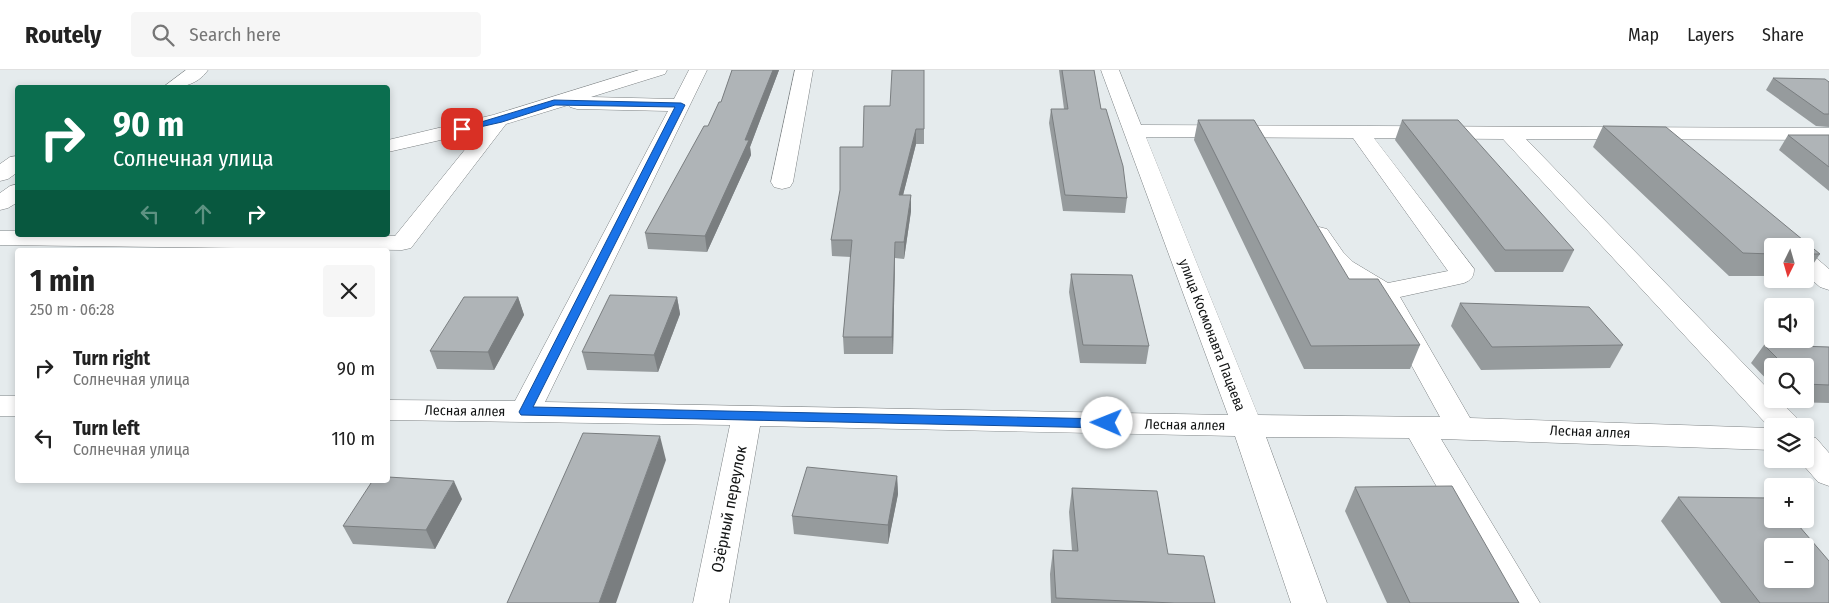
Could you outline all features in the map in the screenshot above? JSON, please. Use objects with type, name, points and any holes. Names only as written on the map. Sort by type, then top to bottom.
[{"type":"street","points":[[176,85],[199,70]]},
{"type":"street","points":[[390,146],[499,120],[658,70]]},
{"type":"street","points":[[525,412],[698,70]]},
{"type":"street","points":[[782,182],[804,70]]},
{"type":"street","name":"улица Космонавта Пацаева","points":[[1110,70],[1247,426],[1308,603]]},
{"type":"street","points":[[554,103],[681,105]]},
{"type":"street","points":[[0,237],[402,244],[499,120]]},
{"type":"street","points":[[1134,131],[1658,134],[1826,137]]},
{"type":"street","points":[[1258,132],[1273,157]]},
{"type":"street","points":[[1360,132],[1460,269],[1462,275],[1384,292]]},
{"type":"street","points":[[1509,133],[1778,418]]},
{"type":"street","points":[[1658,134],[1680,153]]},
{"type":"street","points":[[0,174],[15,164]]},
{"type":"street","points":[[0,203],[15,193]]},
{"type":"street","points":[[1308,216],[1333,257],[1344,267],[1384,292],[1461,428]]},
{"type":"street","points":[[0,237],[15,233]]},
{"type":"street","points":[[1814,269],[1829,282]]},
{"type":"street","points":[[0,406],[15,406]]},
{"type":"street","name":"Лесная аллея","points":[[390,410],[747,415],[1247,426],[1461,428],[1764,439]]},
{"type":"street","name":"Озёрный переулок","points":[[711,603],[747,415]]},
{"type":"street","points":[[1420,428],[1522,603]]},
{"type":"street","points":[[1814,440],[1829,441]]},
{"type":"street","points":[[1814,456],[1829,474]]},
{"type":"building","points":[[732,70],[773,70],[745,140],[749,140],[705,236],[645,233],[704,126],[708,126],[719,102],[721,102]]},
{"type":"building","points":[[892,70],[924,70],[924,129],[916,129],[899,195],[911,195],[904,242],[895,242],[892,337],[843,337],[852,240],[831,240],[840,190],[840,147],[863,147],[864,106],[890,106]]},
{"type":"building","points":[[1062,70],[1094,70],[1101,109],[1106,109],[1123,166],[1127,198],[1065,195],[1051,109],[1068,109]]},
{"type":"building","points":[[1773,78],[1825,79],[1829,82],[1829,114],[1824,114]]},
{"type":"building","points":[[1198,120],[1254,120],[1349,279],[1378,279],[1420,345],[1311,346]]},
{"type":"building","points":[[1402,120],[1458,120],[1574,250],[1505,250]]},
{"type":"building","points":[[1603,126],[1666,127],[1801,238],[1764,238],[1764,254],[1743,253]]},
{"type":"building","points":[[1788,135],[1829,135],[1829,167]]},
{"type":"building","points":[[1071,274],[1132,275],[1149,346],[1083,345]]},
{"type":"building","points":[[610,295],[677,297],[654,355],[582,352]]},
{"type":"building","points":[[464,297],[518,297],[488,352],[430,351]]},
{"type":"building","points":[[1460,303],[1589,307],[1623,345],[1492,347]]},
{"type":"building","points":[[1829,347],[1829,385],[1814,384],[1814,358],[1777,358],[1767,348]]},
{"type":"building","points":[[583,433],[660,436],[599,603],[507,603]]},
{"type":"building","points":[[807,467],[897,476],[888,525],[792,516]]},
{"type":"building","points":[[390,477],[454,481],[426,530],[343,526],[371,483],[390,483]]},
{"type":"building","points":[[1452,486],[1519,603],[1410,603],[1355,487]]},
{"type":"building","points":[[1072,488],[1157,491],[1168,554],[1204,556],[1215,603],[1056,598],[1053,550],[1078,551]]},
{"type":"building","points":[[1678,497],[1764,498],[1764,528],[1801,528],[1809,538],[1764,538],[1764,588],[1814,588],[1814,544],[1829,561],[1829,603],[1760,603]]},
{"type":"route","points":[[462,129],[554,103],[681,105],[525,412],[1107,423]]}]
